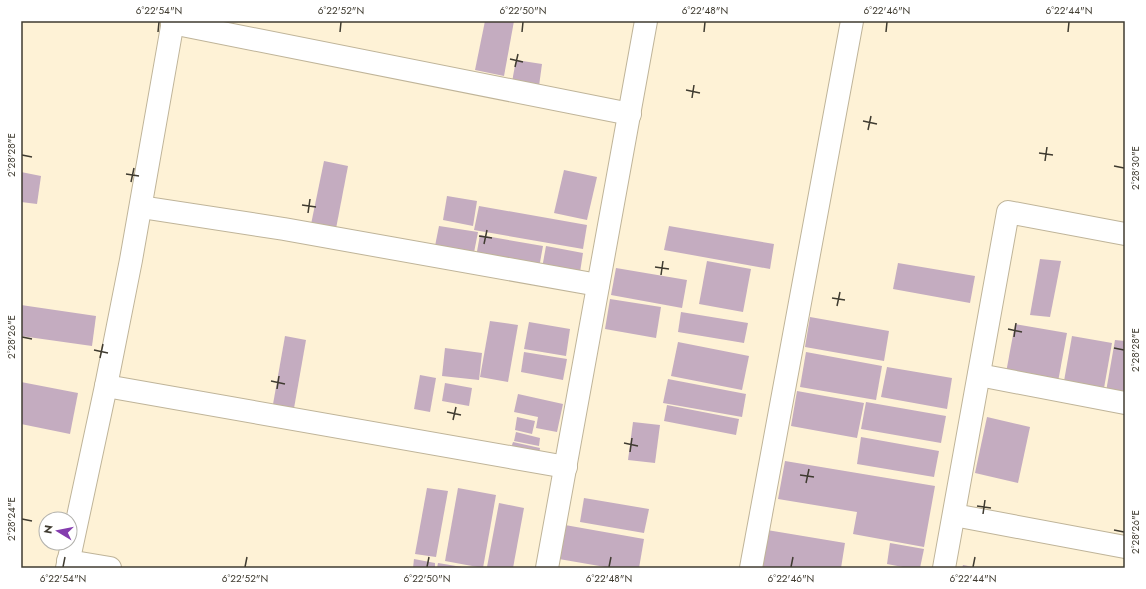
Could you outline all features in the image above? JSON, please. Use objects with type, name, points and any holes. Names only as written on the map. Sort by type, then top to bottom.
[{"type":"street","points":[[547,568],[646,21]]},
{"type":"street","points":[[751,568],[852,21]]},
{"type":"street","points":[[110,568],[68,564],[132,260],[173,22],[630,114]]},
{"type":"street","points":[[141,208],[292,231],[598,285]]},
{"type":"street","points":[[944,568],[1008,212],[1125,234]]},
{"type":"street","points":[[979,375],[1125,403]]},
{"type":"street","points":[[106,386],[566,467]]},
{"type":"street","points":[[954,515],[1125,547]]},
{"type":"building","points":[[485,21],[514,21],[504,76],[475,70]]},
{"type":"building","points":[[516,60],[542,64],[539,86],[512,82]]},
{"type":"building","points":[[324,161],[348,166],[334,239],[309,234]]},
{"type":"building","points":[[564,170],[597,177],[587,220],[554,213]]},
{"type":"building","points":[[21,172],[41,176],[37,204],[21,202]]},
{"type":"building","points":[[447,196],[477,201],[473,226],[443,220]]},
{"type":"building","points":[[479,206],[587,225],[583,249],[474,230]]},
{"type":"building","points":[[439,226],[478,232],[470,273],[431,266]]},
{"type":"building","points":[[669,226],[774,244],[770,269],[664,250]]},
{"type":"building","points":[[480,235],[543,246],[536,284],[473,273]]},
{"type":"building","points":[[546,246],[583,253],[577,291],[539,285]]},
{"type":"building","points":[[1040,259],[1061,261],[1050,317],[1030,315]]},
{"type":"building","points":[[707,261],[751,269],[743,312],[699,304]]},
{"type":"building","points":[[898,263],[975,276],[970,303],[893,289]]},
{"type":"building","points":[[616,268],[687,280],[682,308],[611,295]]},
{"type":"building","points":[[610,299],[661,307],[656,338],[605,329]]},
{"type":"building","points":[[21,305],[96,316],[92,346],[21,336]]},
{"type":"building","points":[[681,312],[748,323],[744,343],[678,332]]},
{"type":"building","points":[[810,317],[889,331],[884,361],[805,347]]},
{"type":"building","points":[[490,321],[518,325],[508,382],[480,377]]},
{"type":"building","points":[[529,322],[570,329],[566,356],[524,349]]},
{"type":"building","points":[[1015,324],[1067,333],[1055,398],[1003,389]]},
{"type":"building","points":[[285,336],[306,340],[293,414],[272,410]]},
{"type":"building","points":[[1072,336],[1112,343],[1101,405],[1061,398]]},
{"type":"building","points":[[1115,340],[1125,341],[1125,407],[1104,403]]},
{"type":"building","points":[[678,342],[749,356],[742,390],[671,376]]},
{"type":"building","points":[[445,348],[482,353],[479,380],[442,376]]},
{"type":"building","points":[[524,352],[567,359],[563,380],[521,372]]},
{"type":"building","points":[[806,352],[882,366],[876,400],[800,387]]},
{"type":"building","points":[[887,367],[952,378],[947,409],[881,397]]},
{"type":"building","points":[[420,375],[436,378],[430,412],[414,409]]},
{"type":"building","points":[[668,379],[746,394],[742,417],[663,403]]},
{"type":"building","points":[[21,382],[78,393],[70,434],[21,424]]},
{"type":"building","points":[[445,383],[472,388],[469,406],[442,401]]},
{"type":"building","points":[[797,391],[864,403],[857,438],[791,426]]},
{"type":"building","points":[[518,394],[563,404],[557,432],[536,428],[538,417],[514,412]]},
{"type":"building","points":[[866,402],[946,416],[941,443],[861,429]]},
{"type":"building","points":[[667,405],[739,419],[736,435],[664,421]]},
{"type":"building","points":[[517,417],[535,421],[532,434],[515,430]]},
{"type":"building","points":[[987,417],[1030,427],[1018,483],[975,473]]},
{"type":"building","points":[[633,422],[660,425],[655,463],[628,460]]},
{"type":"building","points":[[516,432],[540,438],[539,446],[514,441]]},
{"type":"building","points":[[861,437],[939,451],[934,477],[857,464]]},
{"type":"building","points":[[513,442],[540,448],[539,454],[511,448]]},
{"type":"building","points":[[785,461],[935,486],[924,547],[853,534],[857,512],[778,499]]},
{"type":"building","points":[[427,488],[448,491],[436,557],[415,554]]},
{"type":"building","points":[[458,488],[496,495],[483,568],[445,561]]},
{"type":"building","points":[[584,498],[649,509],[644,533],[580,522]]},
{"type":"building","points":[[499,503],[524,508],[513,568],[487,567]]},
{"type":"building","points":[[565,525],[644,539],[639,568],[611,568],[559,559]]},
{"type":"building","points":[[767,530],[845,543],[841,568],[760,568]]},
{"type":"building","points":[[890,543],[924,549],[920,568],[908,568],[887,564]]},
{"type":"building","points":[[414,559],[435,563],[435,568],[413,568]]},
{"type":"building","points":[[438,563],[462,567],[462,568],[437,568]]},
{"type":"building","points":[[963,565],[973,567],[973,568],[962,568]]}]
